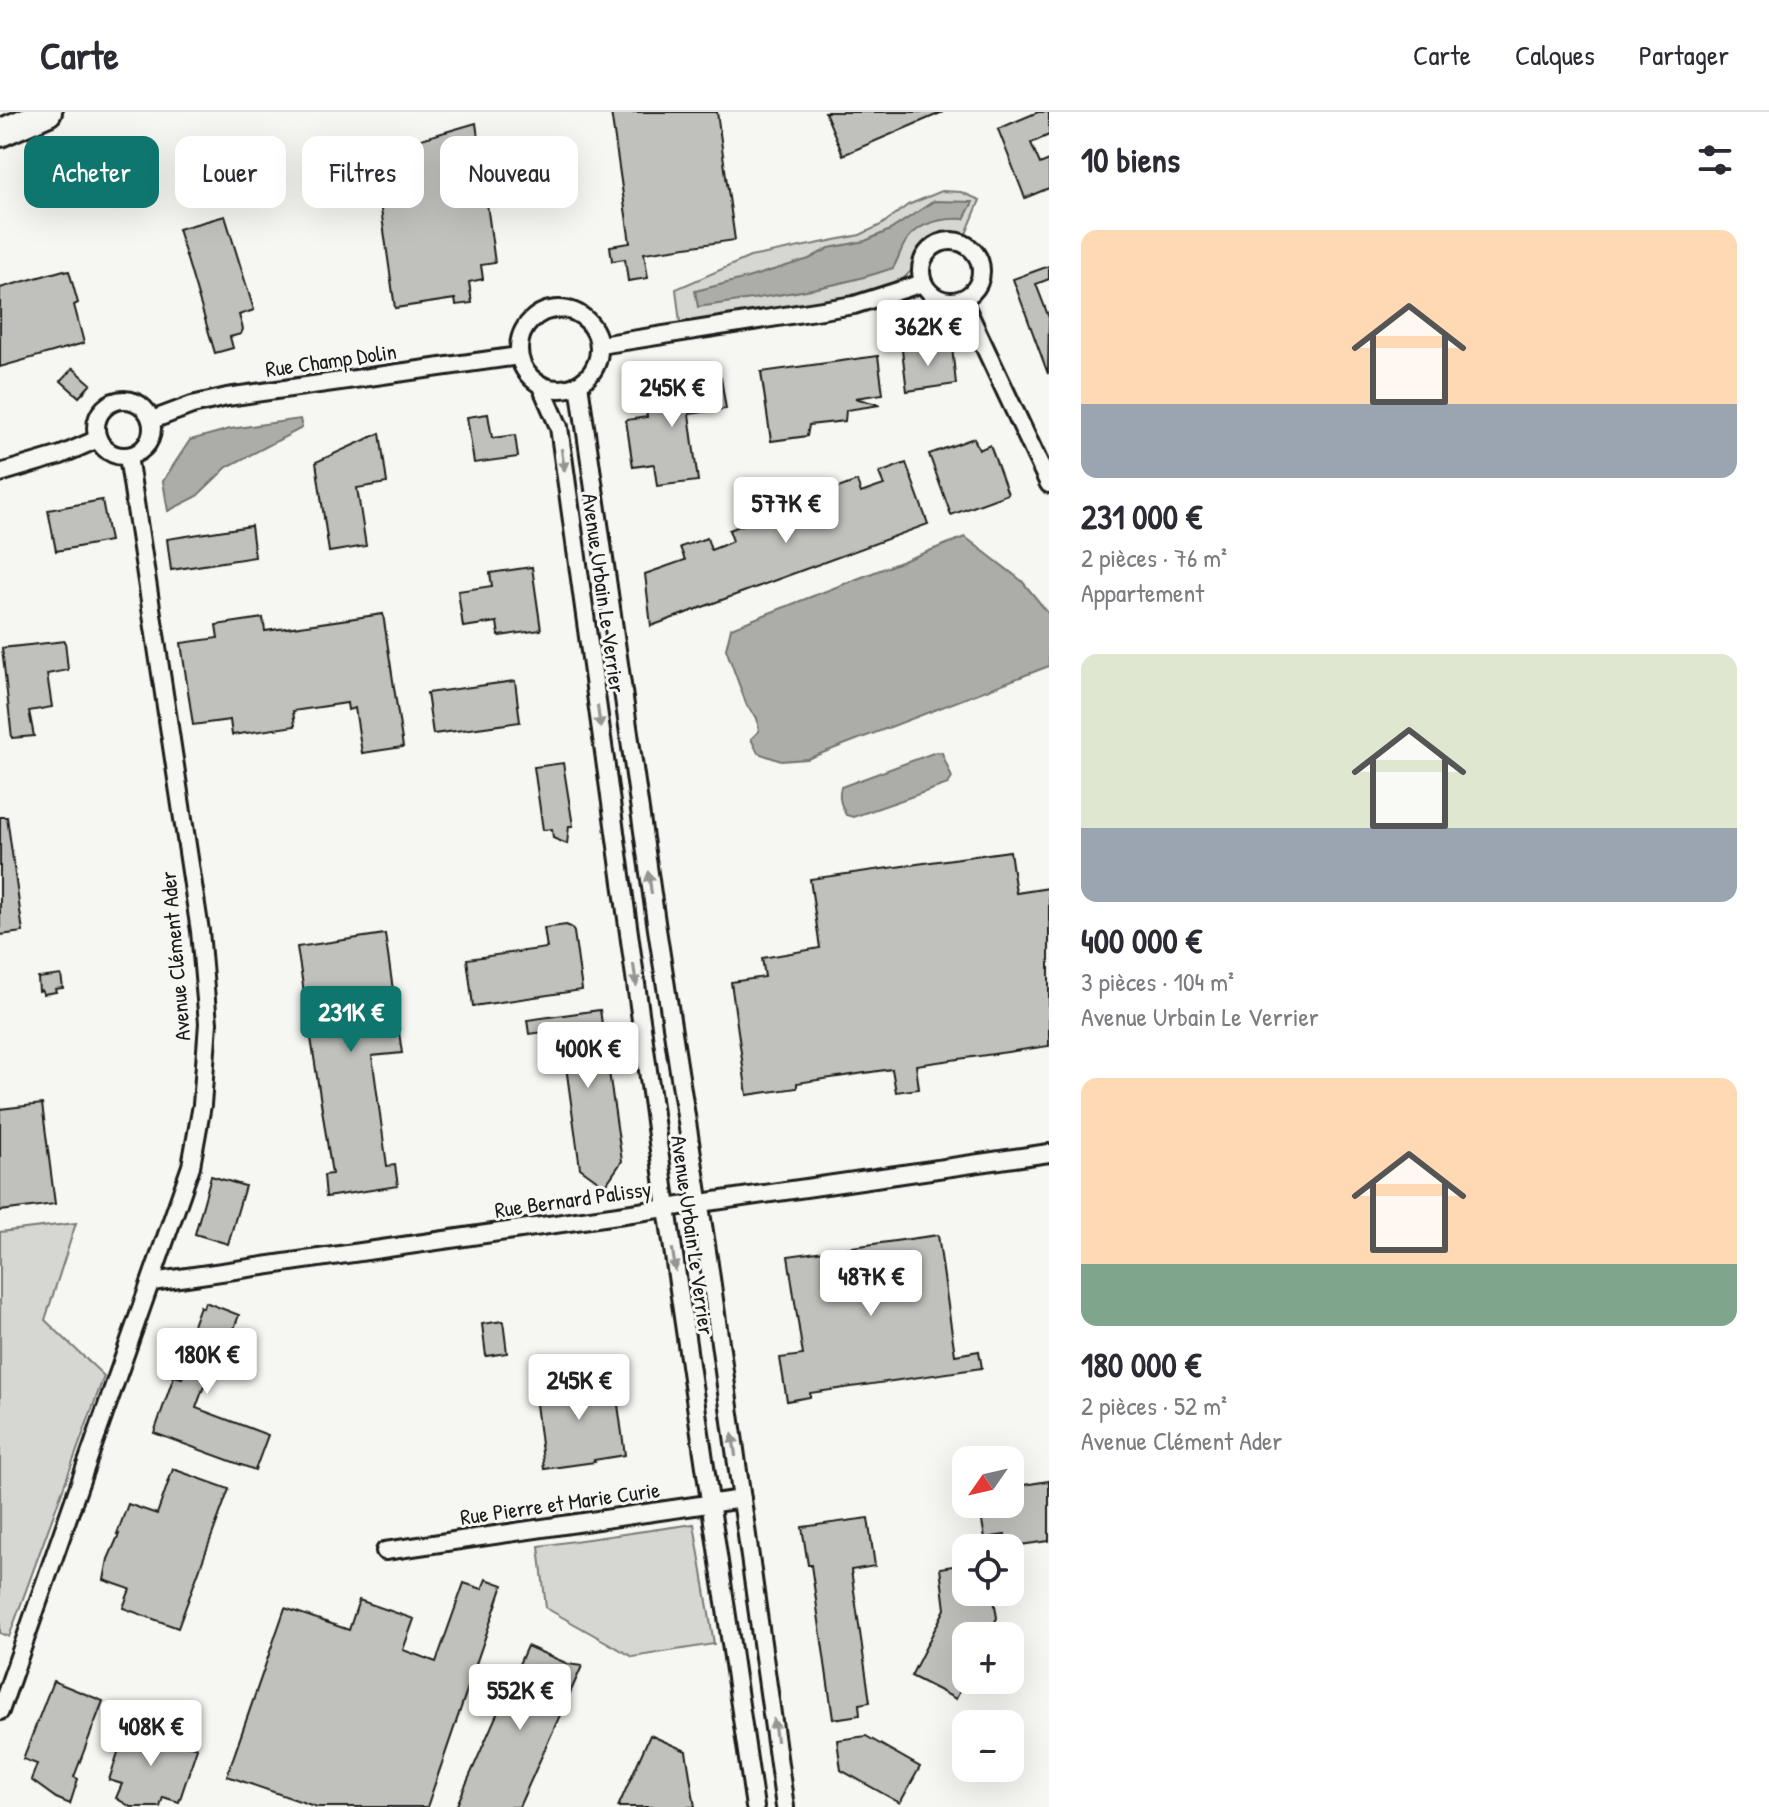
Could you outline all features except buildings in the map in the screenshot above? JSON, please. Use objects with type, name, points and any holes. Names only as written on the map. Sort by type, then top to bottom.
[{"type":"highway","points":[[0,133],[48,112]]},
{"type":"street","points":[[942,242],[962,243],[977,256],[980,276],[977,285],[962,299],[953,301],[935,297],[923,283],[921,263],[933,247],[942,242]]},
{"type":"street","points":[[600,345],[854,305],[923,283]]},
{"type":"street","points":[[962,299],[1049,484]]},
{"type":"street","points":[[554,309],[580,315],[590,324],[600,345],[595,367],[589,376],[567,389],[554,390],[541,386],[530,378],[519,356],[523,330],[531,320],[554,309]]},
{"type":"street","name":"Rue Champ Dolin","points":[[152,420],[192,405],[227,397],[519,356]]},
{"type":"street","name":"Avenue Urbain Le Verrier","points":[[579,384],[657,929],[700,1203],[785,1807]]},
{"type":"street","name":"Avenue Urbain Le Verrier","points":[[541,386],[559,427],[667,1208],[755,1807]]},
{"type":"street","points":[[133,400],[148,411],[152,420],[153,432],[140,452],[119,456],[110,453],[98,439],[96,421],[106,405],[114,401],[133,400]]},
{"type":"street","points":[[0,473],[61,455],[98,439]]},
{"type":"street","name":"Avenue Clément Ader","points":[[0,1711],[191,1166],[202,1105],[208,1023],[200,931],[128,456]]},
{"type":"street","name":"Rue Bernard Palissy","points":[[152,1282],[1049,1153]]},
{"type":"street","name":"Rue Pierre et Marie Curie","points":[[385,1551],[742,1499]]},
{"type":"shaded area","points":[[942,191],[961,192],[980,200],[966,234],[951,232],[934,236],[918,250],[912,270],[899,283],[836,301],[680,323],[676,289],[750,257],[860,235],[881,225],[908,205]]},
{"type":"shaded area","points":[[934,201],[973,202],[964,219],[947,219],[916,230],[905,243],[893,268],[821,287],[698,307],[695,291],[809,259],[829,248],[865,241],[890,230]]},
{"type":"shaded area","points":[[300,419],[302,428],[227,467],[196,497],[168,511],[163,481],[190,440],[230,429]]},
{"type":"shaded area","points":[[965,537],[1022,581],[1049,614],[1049,666],[807,759],[781,761],[758,753],[751,739],[759,731],[757,718],[747,706],[726,649],[731,628]]},
{"type":"shaded area","points":[[936,752],[942,753],[952,778],[948,784],[853,817],[846,815],[840,801],[841,787]]},
{"type":"shaded area","points":[[76,1223],[45,1320],[104,1376],[9,1637],[0,1633],[0,1232]]},
{"type":"shaded area","points":[[694,1524],[714,1644],[633,1657],[546,1608],[539,1546]]}]
